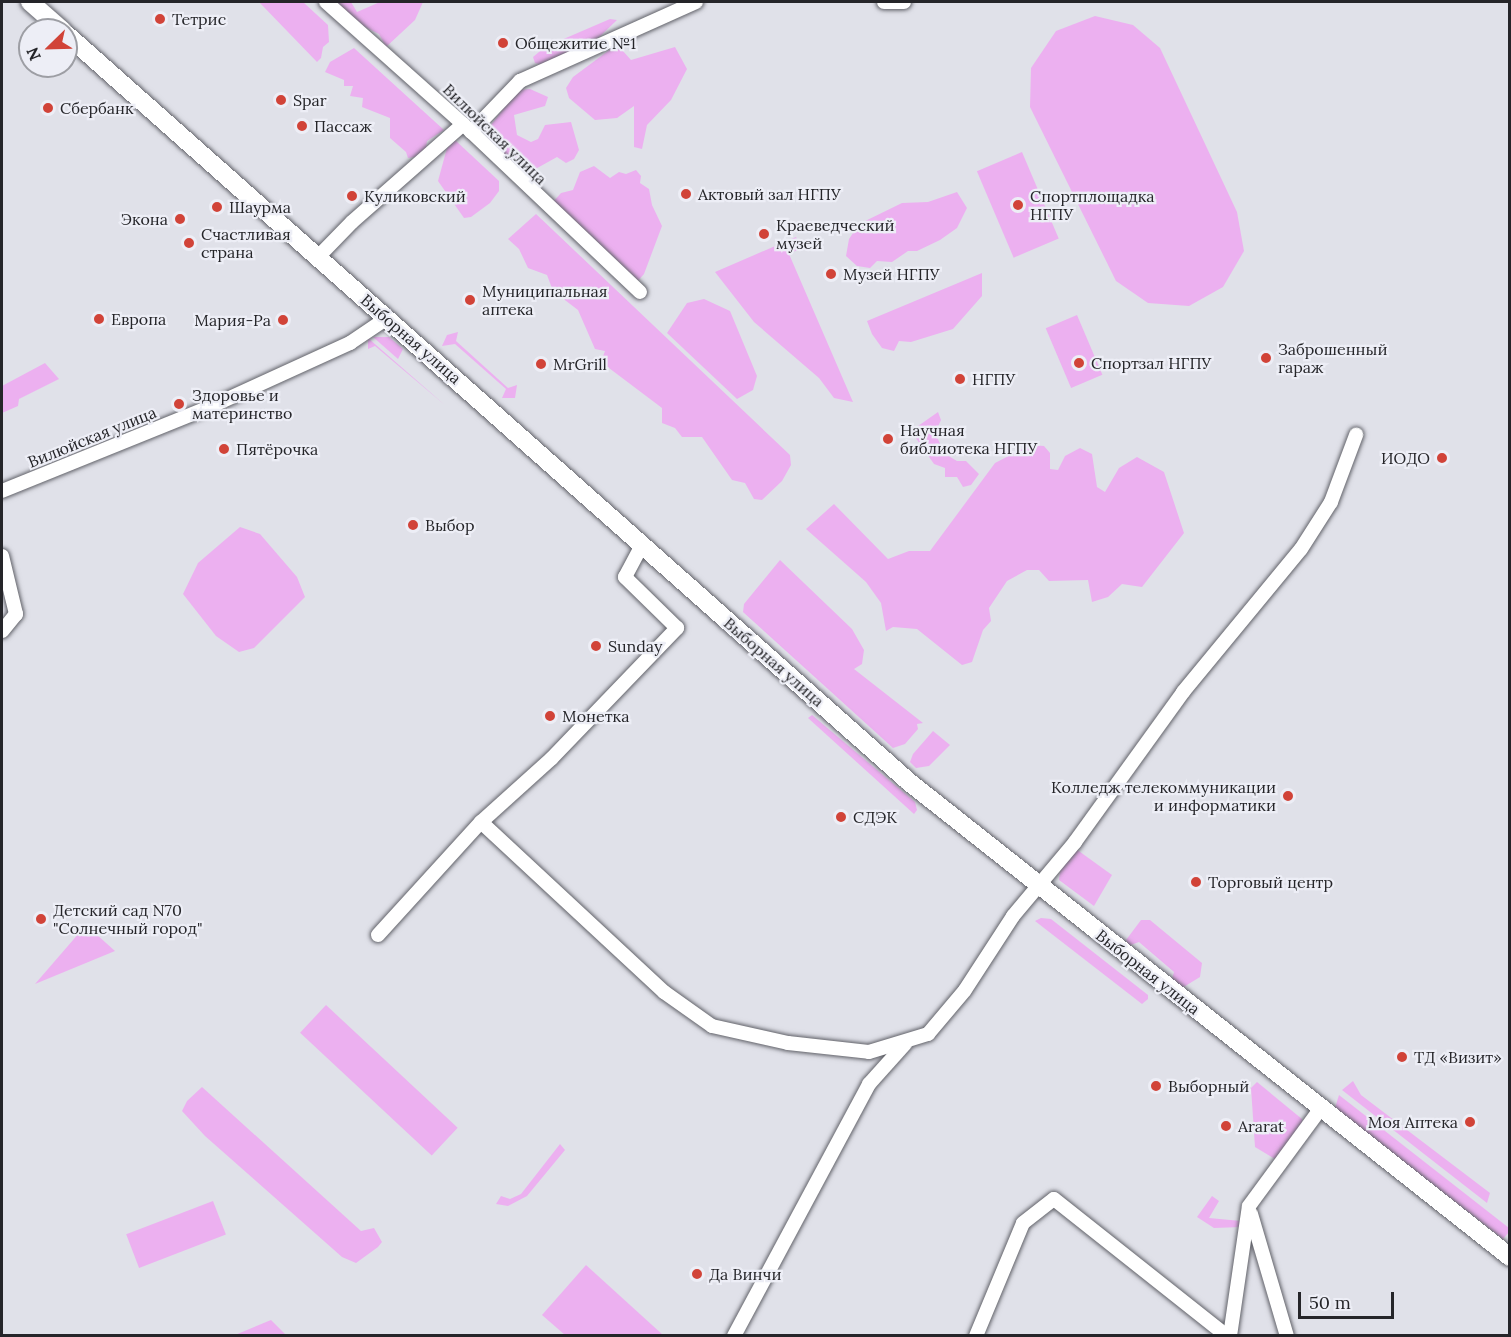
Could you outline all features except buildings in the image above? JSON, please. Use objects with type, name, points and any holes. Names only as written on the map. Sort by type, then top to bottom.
[{"type":"main road","points":[[30,2],[48,18]]},
{"type":"main road","name":"Выборная улица","points":[[78,45],[641,547],[909,782],[1037,886],[1509,1257]]},
{"type":"street","name":"Вилюйская улица","points":[[326,2],[467,128],[640,292]]},
{"type":"street","points":[[317,258],[352,222],[467,128],[520,81],[675,5],[696,2]]},
{"type":"street","points":[[884,2],[904,2]]},
{"type":"street","name":"Вилюйская улица","points":[[2,491],[212,406],[350,343],[387,318]]},
{"type":"street","points":[[481,822],[664,992],[712,1026],[788,1043],[870,1052],[905,1044],[928,1034],[942,1020],[1037,886],[1075,842],[1183,692],[1301,549],[1331,502],[1356,435]]},
{"type":"street","points":[[378,935],[481,822],[551,759],[676,628],[625,577],[641,547]]},
{"type":"street","points":[[2,556],[16,614],[2,631]]},
{"type":"street","points":[[734,1335],[869,1084],[905,1044]]},
{"type":"street","points":[[976,1335],[1023,1223],[1054,1199],[1228,1335],[1249,1206],[1321,1108]]},
{"type":"street","points":[[1249,1206],[1287,1335]]},
{"type":"shaded area","points":[[259,2],[303,2],[328,25],[329,42],[323,47],[321,58],[317,62]]},
{"type":"shaded area","points":[[331,2],[351,2],[357,12],[380,2],[423,2],[415,20],[386,47],[379,34],[353,21]]},
{"type":"shaded area","points":[[1095,16],[1133,25],[1160,48],[1237,212],[1244,251],[1223,287],[1189,306],[1148,303],[1116,281],[1030,107],[1031,68],[1056,31]]},
{"type":"shaded area","points":[[610,19],[617,20],[591,45],[543,65],[535,63],[533,57],[545,47]]},
{"type":"shaded area","points":[[675,47],[687,69],[671,100],[647,125],[642,149],[634,147],[634,106],[617,118],[595,120],[569,98],[566,88],[573,77],[612,48],[622,50],[631,60]]},
{"type":"shaded area","points":[[354,48],[444,130],[427,141],[426,148],[415,157],[408,158],[406,152],[390,138],[390,118],[362,107],[363,98],[350,96],[353,86],[344,86],[344,80],[325,72],[330,62]]},
{"type":"shaded area","points":[[530,89],[548,97],[545,106],[514,115],[517,135],[531,142],[538,139],[545,125],[571,122],[579,150],[574,159],[566,163],[557,157],[530,172],[523,162],[511,163],[489,143],[487,130],[518,90]]},
{"type":"shaded area","points":[[455,140],[499,181],[499,191],[490,203],[471,217],[464,218],[438,181],[447,148]]},
{"type":"shaded area","name":"Спортплощадка НГПУ","points":[[1022,152],[1059,239],[1014,258],[977,171]]},
{"type":"shaded area","points":[[594,166],[610,178],[619,172],[626,174],[636,170],[641,176],[640,183],[649,189],[652,205],[662,226],[644,274],[635,284],[553,202],[561,193],[573,190],[580,172]]},
{"type":"shaded area","points":[[957,192],[967,208],[957,228],[940,240],[917,251],[908,251],[892,262],[877,261],[870,268],[857,266],[846,256],[849,239],[859,224],[902,203],[928,202]]},
{"type":"shaded area","points":[[536,214],[790,455],[791,465],[782,481],[762,500],[754,499],[745,483],[732,480],[702,437],[682,437],[675,428],[662,423],[662,408],[601,362],[605,351],[595,349],[578,310],[553,291],[547,275],[528,268],[519,249],[508,239]]},
{"type":"shaded area","points":[[796,237],[801,248],[789,254],[853,402],[834,398],[819,378],[754,322],[715,272]]},
{"type":"shaded area","points":[[982,273],[982,296],[953,329],[911,342],[899,341],[894,351],[882,348],[872,334],[867,321]]},
{"type":"shaded area","points":[[704,299],[730,311],[757,376],[753,390],[737,399],[667,333],[687,303]]},
{"type":"shaded area","name":"Спортзал НГПУ","points":[[1077,315],[1102,375],[1071,388],[1046,328]]},
{"type":"shaded area","points":[[458,332],[456,341],[508,388],[517,385],[515,398],[502,398],[506,389],[455,344],[442,346],[447,335]]},
{"type":"shaded area","points":[[373,337],[389,337],[403,349],[398,359]]},
{"type":"shaded area","points":[[368,338],[446,406],[375,346],[368,349]]},
{"type":"shaded area","points":[[45,363],[59,379],[19,399],[18,406],[2,413],[2,386]]},
{"type":"shaded area","points":[[938,412],[941,420],[935,433],[945,454],[957,461],[966,461],[979,474],[971,485],[963,487],[957,477],[945,477],[945,468],[934,464],[911,431]]},
{"type":"shaded area","points":[[1030,445],[1044,446],[1050,453],[1050,469],[1058,470],[1065,456],[1080,448],[1092,454],[1097,487],[1105,492],[1119,468],[1137,457],[1164,472],[1184,533],[1142,587],[1122,584],[1108,597],[1092,602],[1088,580],[1049,581],[1039,570],[1027,570],[1007,581],[989,608],[991,621],[983,630],[972,662],[962,665],[917,629],[893,627],[886,631],[881,603],[866,582],[806,529],[834,504],[888,559],[909,551],[930,551],[995,463]]},
{"type":"shaded area","points":[[240,527],[260,534],[297,577],[305,597],[254,648],[239,652],[216,636],[183,594],[198,563]]},
{"type":"shaded area","points":[[780,560],[852,629],[864,650],[862,664],[854,669],[923,723],[917,724],[918,729],[905,744],[893,748],[743,612],[744,604]]},
{"type":"shaded area","points":[[812,715],[915,802],[917,810],[914,814],[808,718]]},
{"type":"shaded area","points":[[933,731],[950,745],[929,766],[916,768],[910,762],[913,754]]},
{"type":"shaded area","points":[[1076,849],[1112,875],[1094,906],[1059,880],[1061,864]]},
{"type":"shaded area","points":[[1041,918],[1051,919],[1148,995],[1148,999],[1142,1004],[1035,921]]},
{"type":"shaded area","points":[[1141,920],[1150,920],[1202,963],[1200,977],[1182,988],[1172,979],[1174,972],[1139,942],[1128,946],[1126,940]]},
{"type":"shaded area","points":[[86,925],[115,951],[35,984]]},
{"type":"shaded area","points":[[326,1005],[458,1128],[432,1156],[300,1033]]},
{"type":"shaded area","points":[[1353,1081],[1361,1095],[1490,1193],[1487,1203],[1342,1090]]},
{"type":"shaded area","points":[[1257,1082],[1302,1119],[1303,1124],[1275,1159],[1255,1147],[1251,1088]]},
{"type":"shaded area","points":[[202,1087],[361,1231],[374,1228],[382,1242],[378,1247],[356,1263],[342,1257],[205,1136],[182,1111],[187,1101]]},
{"type":"shaded area","points":[[1339,1095],[1509,1228],[1509,1232],[1503,1239],[1339,1112],[1335,1108]]},
{"type":"shaded area","points":[[560,1144],[565,1150],[527,1196],[508,1206],[496,1204],[501,1196],[510,1199],[521,1194]]},
{"type":"shaded area","points":[[1212,1196],[1219,1201],[1209,1218],[1241,1221],[1241,1227],[1214,1228],[1197,1217]]},
{"type":"shaded area","points":[[213,1201],[226,1235],[139,1268],[126,1234]]},
{"type":"shaded area","points":[[586,1265],[663,1335],[565,1335],[542,1315]]},
{"type":"shaded area","points":[[271,1320],[286,1335],[235,1335]]},
{"type":"place","name":"Тетрис","points":[[160,19]]},
{"type":"place","name":"Общежитие №1","points":[[503,43]]},
{"type":"place","name":"Spar","points":[[281,100]]},
{"type":"place","name":"Сбербанк","points":[[48,108]]},
{"type":"place","name":"Пассаж","points":[[302,126]]},
{"type":"place","name":"Актовый зал НГПУ","points":[[686,194]]},
{"type":"place","name":"Куликовский","points":[[352,196]]},
{"type":"place","name":"Спортплощадка НГПУ","points":[[1018,205]]},
{"type":"place","name":"Шаурма","points":[[217,207]]},
{"type":"place","name":"Экона","points":[[180,219]]},
{"type":"place","name":"Краеведческий музей","points":[[764,234]]},
{"type":"place","name":"Счастливая страна","points":[[189,243]]},
{"type":"place","name":"Музей НГПУ","points":[[831,274]]},
{"type":"place","name":"Муниципальная аптека","points":[[470,300]]},
{"type":"place","name":"Европа","points":[[99,319]]},
{"type":"place","name":"Мария-Ра","points":[[283,320]]},
{"type":"place","name":"Заброшенный гараж","points":[[1266,358]]},
{"type":"place","name":"Спортзал НГПУ","points":[[1079,363]]},
{"type":"place","name":"MrGrill","points":[[541,364]]},
{"type":"place","name":"НГПУ","points":[[960,379]]},
{"type":"place","name":"Здоровье и материнство","points":[[179,404]]},
{"type":"place","name":"Научная библиотека НГПУ","points":[[888,439]]},
{"type":"place","name":"Пятёрочка","points":[[224,449]]},
{"type":"place","name":"ИОДО","points":[[1442,458]]},
{"type":"place","name":"Выбор","points":[[413,525]]},
{"type":"place","name":"Sunday","points":[[596,646]]},
{"type":"place","name":"Монетка","points":[[550,716]]},
{"type":"place","name":"Колледж телекоммуникации и информатики","points":[[1288,796]]},
{"type":"place","name":"СДЭК","points":[[841,817]]},
{"type":"place","name":"Торговый центр","points":[[1196,882]]},
{"type":"place","name":"Детский сад N70 \"Солнечный город\"","points":[[41,919]]},
{"type":"place","name":"ТД «Визит»","points":[[1402,1057]]},
{"type":"place","name":"Выборный","points":[[1156,1086]]},
{"type":"place","name":"Моя Аптека","points":[[1470,1122]]},
{"type":"place","name":"Ararat","points":[[1226,1126]]},
{"type":"place","name":"Да Винчи","points":[[697,1274]]}]
